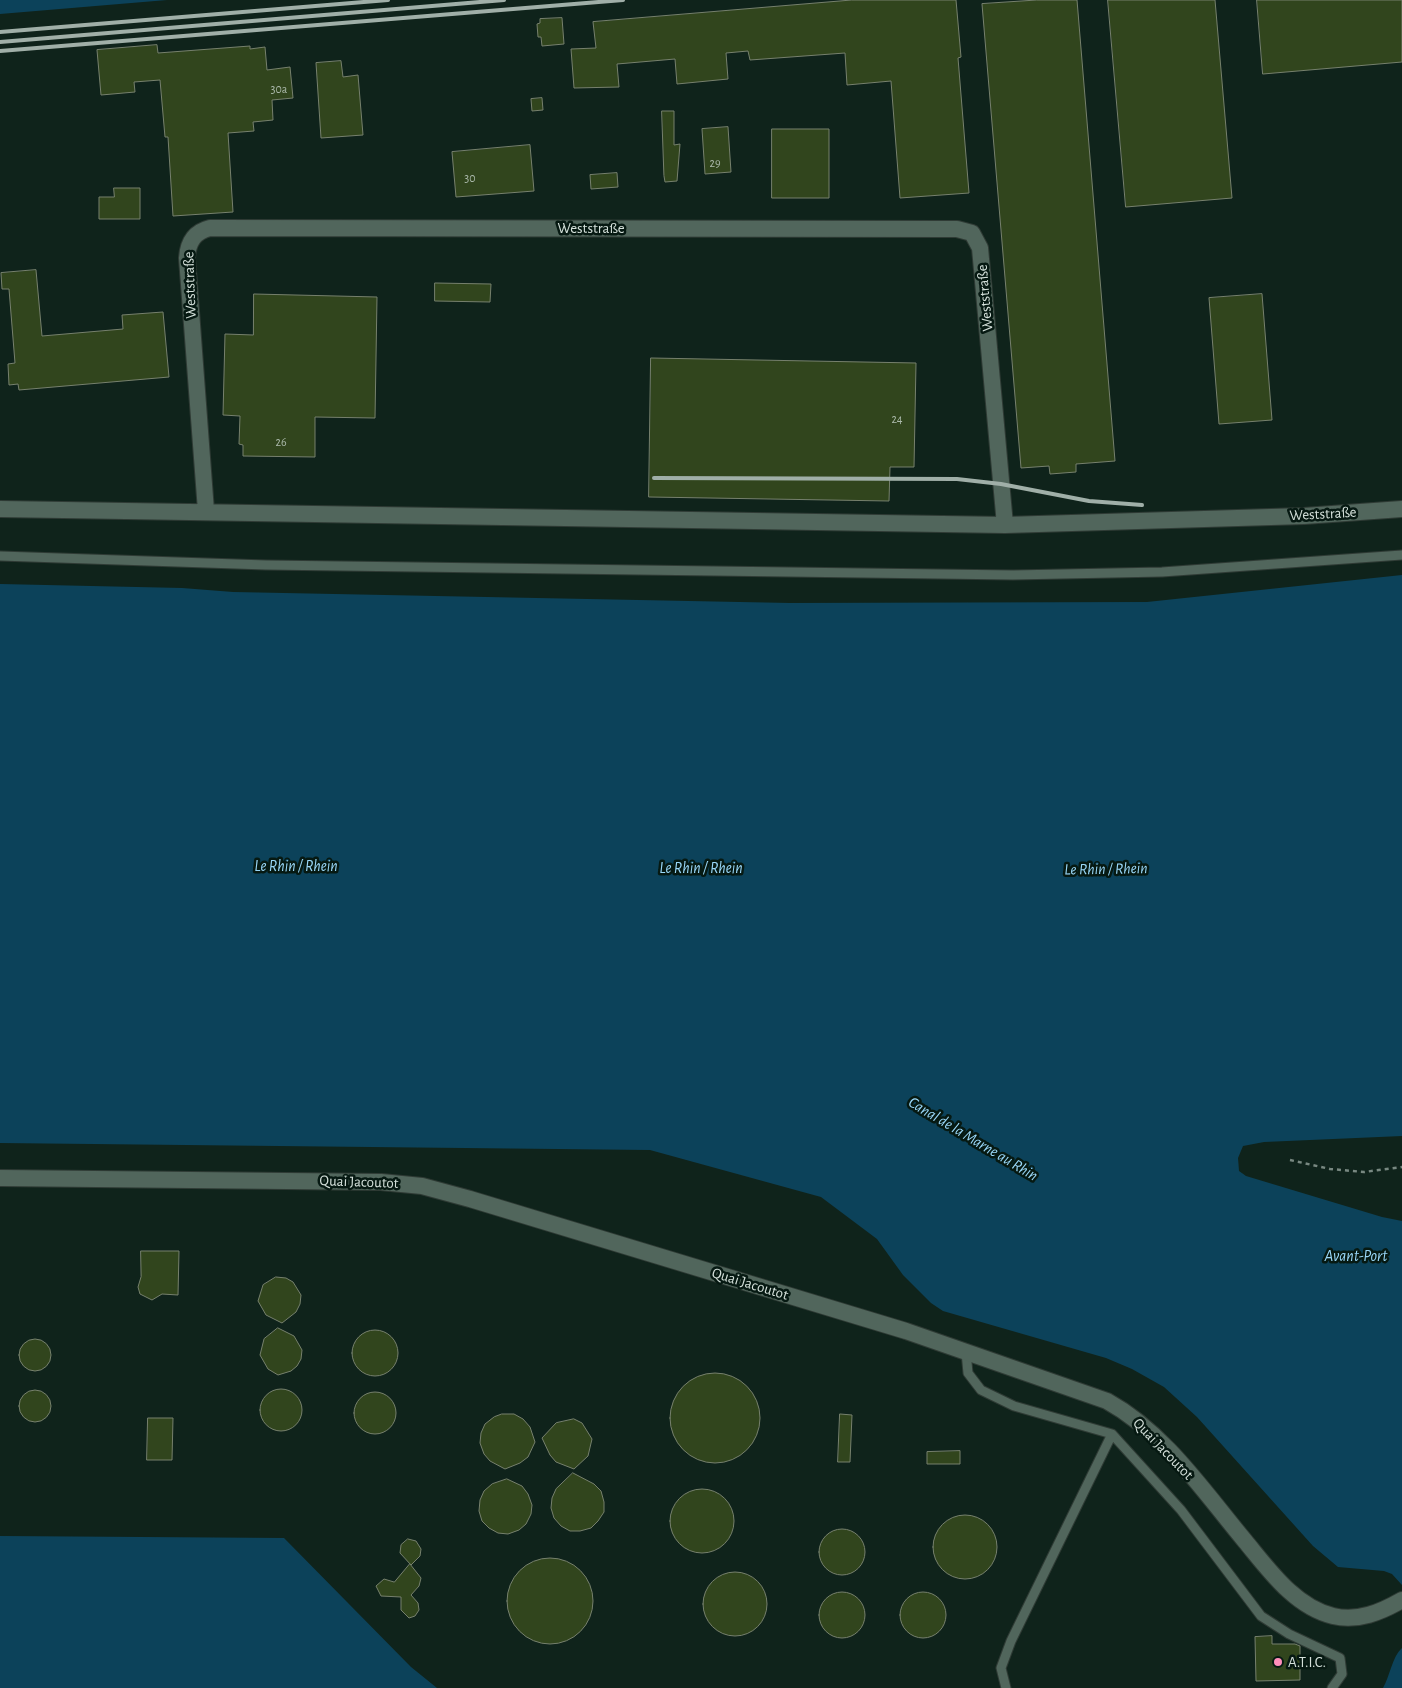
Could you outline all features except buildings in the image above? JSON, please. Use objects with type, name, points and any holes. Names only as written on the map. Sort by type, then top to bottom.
[{"type":"street","name":"Weststraße","points":[[206,511],[193,406],[187,258],[188,246],[198,232],[210,228],[965,229],[977,240],[982,258],[1005,524]]},
{"type":"street","name":"Weststraße","points":[[0,509],[1005,524],[1304,516],[1402,509]]},
{"type":"street","name":"Quai Jacoutot","points":[[0,1178],[381,1182],[422,1186],[830,1308],[1092,1395],[1136,1419],[1162,1443],[1276,1577],[1291,1593],[1313,1608],[1334,1616],[1355,1617],[1375,1613],[1398,1602]]},
{"type":"lane","points":[[0,556],[266,565],[1013,575],[1162,572],[1402,555]]},
{"type":"lane","points":[[966,1352],[968,1373],[981,1390],[1014,1406],[1112,1434],[1181,1510],[1261,1616],[1289,1634],[1340,1658],[1342,1674],[1332,1688]]},
{"type":"lane","points":[[1006,1688],[1001,1668],[1011,1641],[1112,1434]]},
{"type":"path","points":[[1290,1160],[1330,1169],[1364,1172],[1402,1167]]},
{"type":"water","points":[[0,0],[167,0],[0,14]]},
{"type":"water","points":[[1402,575],[1402,1136],[1264,1142],[1243,1146],[1238,1158],[1239,1171],[1246,1176],[1382,1217],[1402,1221],[1402,1585],[1392,1574],[1384,1571],[1338,1567],[1313,1546],[1197,1417],[1164,1387],[1132,1369],[1106,1358],[943,1311],[931,1303],[903,1275],[877,1239],[821,1197],[650,1150],[0,1143],[0,584],[182,588],[233,592],[790,603],[1147,602]]},
{"type":"water","points":[[0,1536],[284,1538],[411,1667],[437,1688],[0,1688]]},
{"type":"water","points":[[1402,1648],[1402,1688],[1383,1688],[1396,1656]]},
{"type":"railway","points":[[0,32],[388,0]]},
{"type":"railway","points":[[0,42],[504,0]]},
{"type":"railway","points":[[0,51],[623,0]]},
{"type":"railway","points":[[654,478],[957,479],[1001,484],[1089,501],[1142,505]]},
{"type":"place","name":"A.T.I.C.","points":[[1278,1662]]},
{"type":"water label","name":"Le Rhin / Rhein","points":[[296,866]]},
{"type":"water label","name":"Le Rhin / Rhein","points":[[701,868]]},
{"type":"water label","name":"Le Rhin / Rhein","points":[[1106,869]]},
{"type":"water label","name":"Canal de la Marne au Rhin","points":[[973,1139]]},
{"type":"water label","name":"Avant-Port","points":[[1356,1256]]}]
